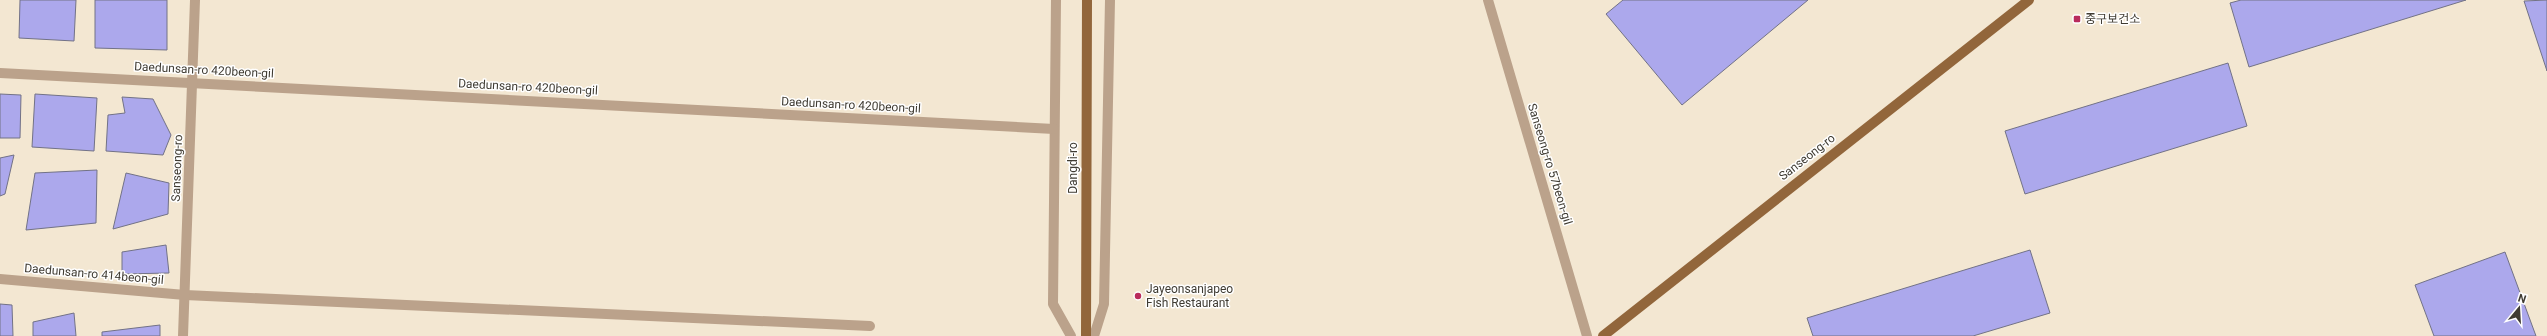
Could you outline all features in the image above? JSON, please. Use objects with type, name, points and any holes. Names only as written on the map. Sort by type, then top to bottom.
[{"type":"main road","name":"Dangdi-ro","points":[[1086,336],[1087,0]]},
{"type":"main road","name":"Sanseong-ro","points":[[1603,336],[2029,0]]},
{"type":"street","name":"Sanseong-ro","points":[[183,336],[195,0]]},
{"type":"street","points":[[1056,0],[1053,304],[1071,336]]},
{"type":"street","points":[[1094,336],[1104,304],[1110,0]]},
{"type":"street","name":"Sanseong-ro 57beon-gil","points":[[1488,0],[1587,336]]},
{"type":"street","name":"Daedunsan-ro 420beon-gil","points":[[0,73],[193,82],[1054,129]]},
{"type":"street","name":"Daedunsan-ro 414beon-gil","points":[[0,279],[185,295],[870,326]]},
{"type":"building","points":[[20,0],[76,0],[74,41],[19,38]]},
{"type":"building","points":[[95,0],[167,0],[167,50],[95,48]]},
{"type":"building","points":[[1623,0],[1808,0],[1682,105],[1606,14]]},
{"type":"building","points":[[2241,0],[2466,0],[2249,67],[2230,3]]},
{"type":"building","points":[[2547,0],[2547,71],[2524,1]]},
{"type":"building","points":[[2228,63],[2247,126],[2025,194],[2005,131]]},
{"type":"building","points":[[0,94],[21,95],[20,138],[0,138]]},
{"type":"building","points":[[35,94],[97,98],[94,151],[32,147]]},
{"type":"building","points":[[122,97],[153,99],[171,135],[163,155],[106,151],[108,115],[125,113]]},
{"type":"building","points":[[14,155],[5,194],[0,196],[0,158]]},
{"type":"building","points":[[97,170],[96,223],[26,230],[35,173]]},
{"type":"building","points":[[126,173],[169,183],[168,214],[113,229]]},
{"type":"building","points":[[166,245],[169,273],[122,274],[122,252]]},
{"type":"building","points":[[2030,250],[2050,313],[1973,336],[1813,336],[1807,318]]},
{"type":"building","points":[[2505,252],[2536,336],[2434,336],[2415,285]]},
{"type":"building","points":[[0,304],[12,305],[13,336],[0,336]]},
{"type":"building","points":[[74,313],[76,336],[33,336],[33,322]]},
{"type":"building","points":[[160,325],[160,336],[102,336],[102,332]]},
{"type":"place","name":"중구보건소","points":[[2077,19]]},
{"type":"place","name":"Jayeonsanjapeo Fish Restaurant","points":[[1138,296]]}]
